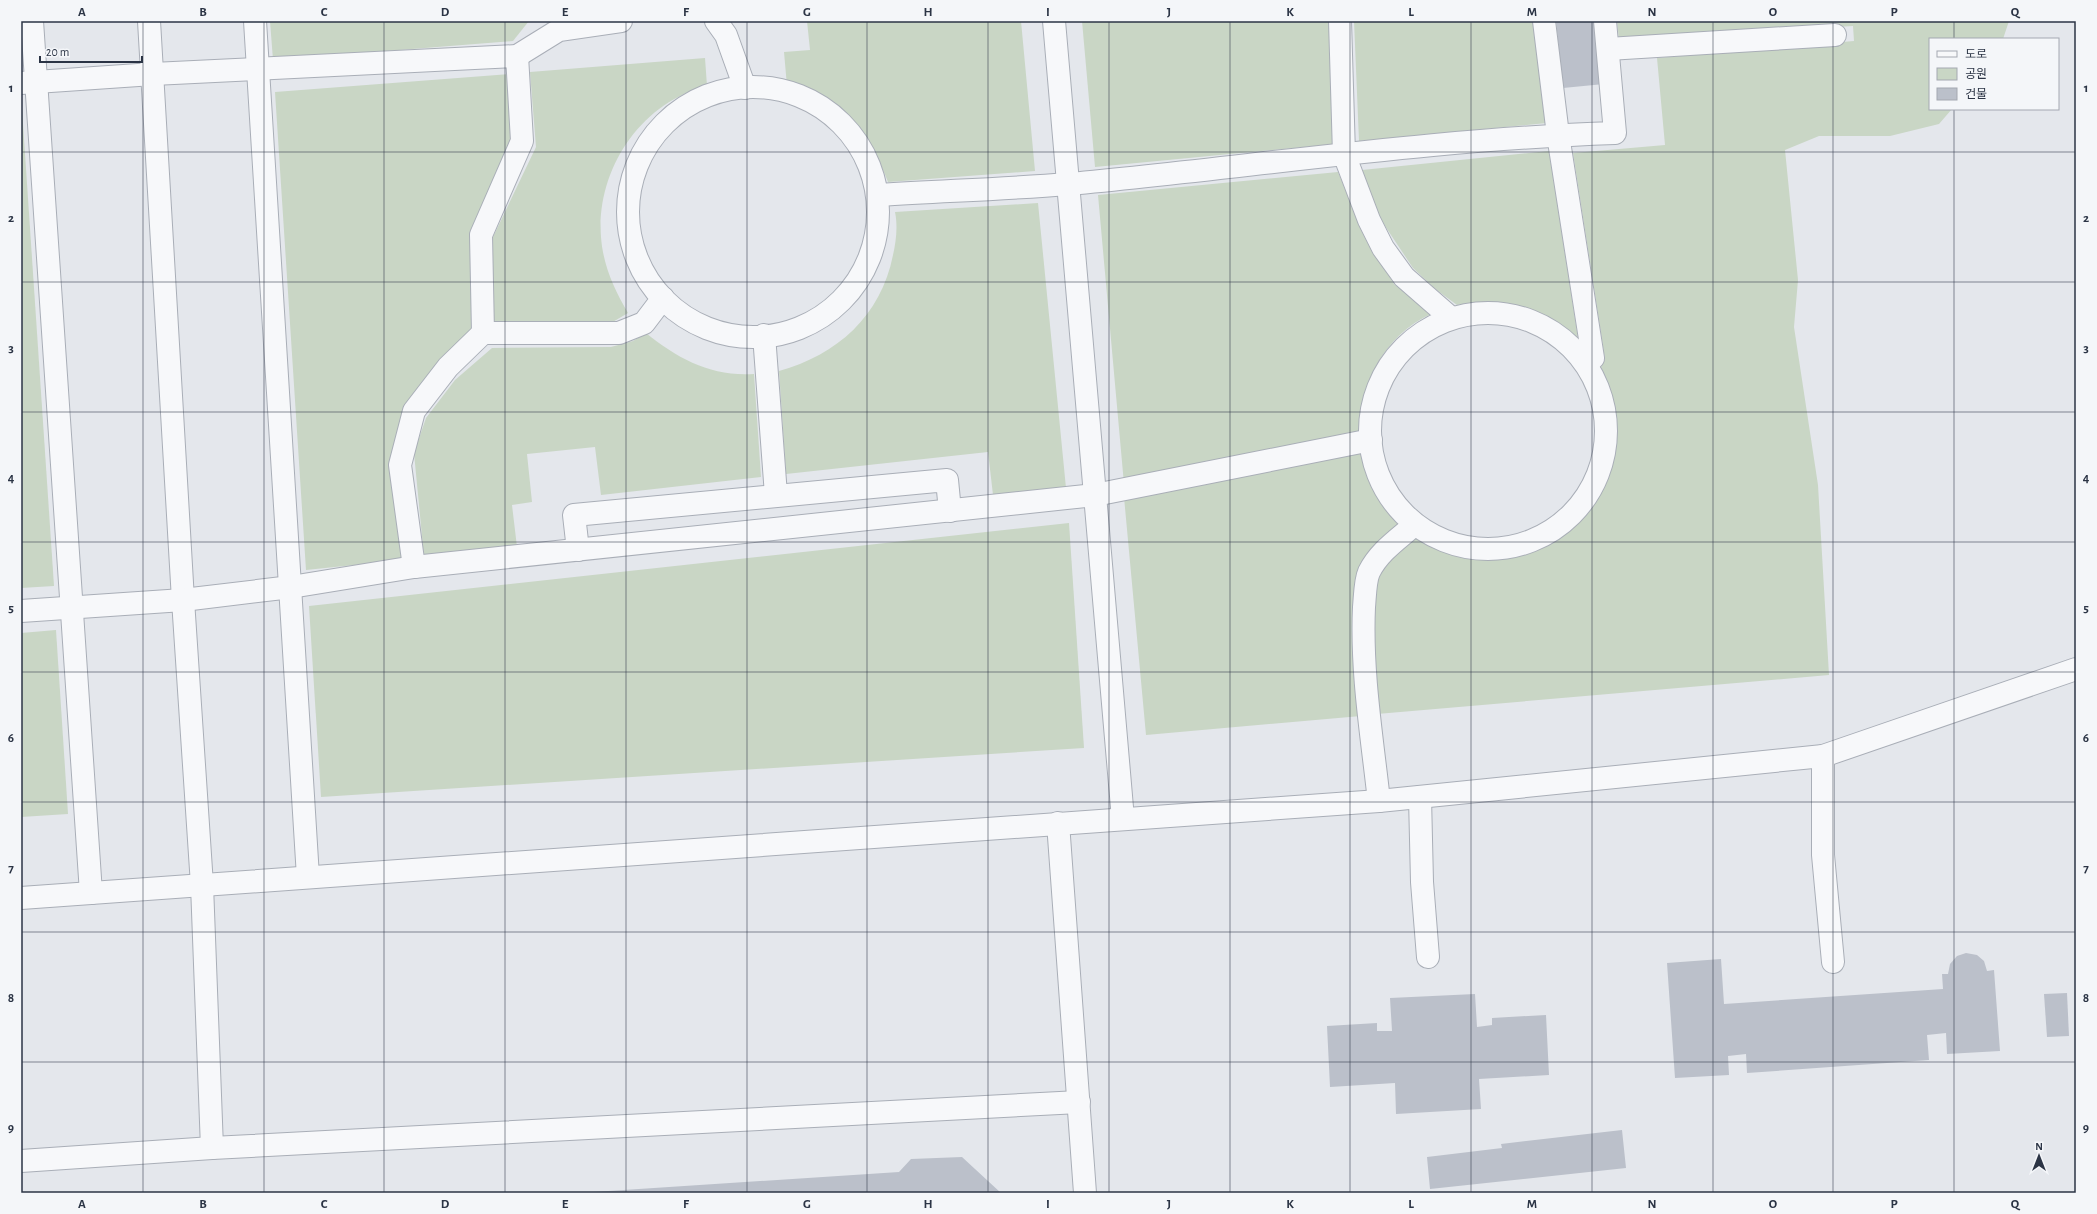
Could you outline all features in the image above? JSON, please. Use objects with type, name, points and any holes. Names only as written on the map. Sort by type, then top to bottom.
[{"type":"lane","points":[[32,21],[29,83],[72,608],[92,893]]},
{"type":"lane","points":[[149,21],[183,600],[202,885],[212,1148]]},
{"type":"lane","points":[[255,21],[308,877]]},
{"type":"lane","points":[[29,83],[153,74],[516,56],[559,30],[621,21]]},
{"type":"lane","points":[[716,21],[726,35],[745,88]]},
{"type":"lane","points":[[1054,21],[1123,819]]},
{"type":"lane","points":[[1340,21],[1344,100],[1344,154],[1369,220],[1383,248],[1404,277],[1451,318]]},
{"type":"lane","points":[[1544,21],[1558,135],[1593,358],[1587,363]]},
{"type":"lane","points":[[880,195],[1068,184],[1344,154],[1558,135],[1615,133],[1605,21]]},
{"type":"lane","points":[[1608,49],[1834,35]]},
{"type":"lane","points":[[483,333],[481,236],[522,141],[516,56]]},
{"type":"lane","points":[[771,87],[805,98],[847,129],[864,154],[880,195],[875,242],[854,287],[833,309],[795,330],[746,338],[692,323],[653,290],[633,254],[626,205],[640,155],[680,108],[722,90],[745,88],[771,87]]},
{"type":"lane","points":[[414,568],[400,465],[414,411],[448,367],[483,333],[619,333],[644,323],[663,298]]},
{"type":"lane","points":[[1492,312],[1520,316],[1557,334],[1587,363],[1606,413],[1605,453],[1591,491],[1573,515],[1539,538],[1483,550],[1455,545],[1413,526],[1385,491],[1371,440],[1370,411],[1384,372],[1414,337],[1451,318],[1492,312]]},
{"type":"lane","points":[[764,335],[776,495]]},
{"type":"lane","points":[[21,611],[183,600],[291,587],[414,568],[1095,495],[1371,440]]},
{"type":"lane","points":[[578,550],[574,515],[947,480],[950,511]]},
{"type":"lane","points":[[1378,801],[1365,668],[1365,597],[1369,573],[1383,551],[1413,526]]},
{"type":"lane","points":[[21,898],[1378,801],[1823,756],[2076,669]]},
{"type":"lane","points":[[1823,756],[1824,855],[1833,962]]},
{"type":"lane","points":[[1420,797],[1422,882],[1428,957]]},
{"type":"lane","points":[[1058,823],[1085,1193]]},
{"type":"lane","points":[[21,1161],[212,1148],[1079,1102]]},
{"type":"green space","points":[[270,21],[529,21],[513,41],[273,60]]},
{"type":"green space","points":[[807,21],[1021,21],[1035,171],[888,182],[872,149],[850,121],[821,100],[805,92],[787,86],[784,52],[810,50]]},
{"type":"green space","points":[[1082,21],[1332,21],[1336,144],[1095,167]]},
{"type":"green space","points":[[1354,21],[1538,21],[1547,123],[1359,141]]},
{"type":"green space","points":[[1617,21],[2009,21],[2003,38],[1929,38],[1929,110],[1951,110],[1939,124],[1890,136],[1819,136],[1785,150],[1798,280],[1794,327],[1818,485],[1829,675],[1377,714],[1371,624],[1376,576],[1411,533],[1448,551],[1485,557],[1520,554],[1552,541],[1580,520],[1601,492],[1613,457],[1616,416],[1611,391],[1601,367],[1605,359],[1573,153],[1665,145],[1657,58],[1854,41],[1853,26],[1619,40]]},
{"type":"green space","points":[[705,58],[707,86],[683,94],[662,107],[643,123],[627,142],[615,164],[606,187],[601,212],[602,247],[610,276],[628,313],[611,323],[492,323],[493,237],[536,147],[530,72]]},
{"type":"green space","points":[[510,74],[515,139],[473,227],[471,338],[409,406],[402,560],[306,570],[275,92]]},
{"type":"green space","points":[[22,109],[54,586],[21,588],[21,110]]},
{"type":"green space","points":[[1549,151],[1578,338],[1551,318],[1522,306],[1490,302],[1457,305],[1434,288],[1413,268],[1379,217],[1362,170]]},
{"type":"green space","points":[[1338,172],[1363,233],[1394,284],[1431,314],[1414,323],[1400,335],[1387,349],[1377,364],[1363,399],[1359,436],[1124,484],[1098,195]]},
{"type":"green space","points":[[1038,203],[1066,488],[993,495],[988,452],[786,474],[779,371],[820,355],[853,330],[867,314],[878,297],[887,277],[896,239],[895,212]]},
{"type":"green space","points":[[646,333],[670,351],[696,364],[724,373],[754,374],[761,477],[601,495],[595,447],[527,454],[532,502],[512,505],[517,547],[424,557],[414,453],[426,418],[455,380],[492,348],[611,347],[633,341]]},
{"type":"green space","points":[[1360,450],[1370,481],[1380,500],[1400,525],[1379,546],[1361,716],[1146,735],[1124,497]]},
{"type":"green space","points":[[1069,523],[1084,748],[321,797],[309,606]]},
{"type":"green space","points":[[56,630],[68,814],[21,817],[21,633]]},
{"type":"building","points":[[1556,21],[1598,21],[1604,84],[1563,88]]},
{"type":"building","points":[[1966,953],[1977,955],[1984,961],[1987,971],[1994,970],[2000,1051],[1947,1054],[1946,1033],[1927,1035],[1929,1060],[1747,1073],[1746,1054],[1728,1056],[1729,1075],[1675,1078],[1667,963],[1721,959],[1724,1004],[1943,989],[1942,974],[1948,974],[1950,964],[1957,956]]},
{"type":"building","points":[[2067,993],[2069,1036],[2047,1037],[2044,994]]},
{"type":"building","points":[[1475,994],[1477,1027],[1492,1025],[1492,1018],[1546,1015],[1549,1075],[1479,1079],[1481,1109],[1396,1114],[1395,1083],[1330,1087],[1327,1026],[1377,1023],[1377,1031],[1392,1031],[1390,998]]},
{"type":"building","points":[[1622,1130],[1626,1168],[1430,1189],[1427,1157],[1502,1148],[1501,1144]]},
{"type":"building","points":[[962,1157],[1001,1193],[578,1193],[899,1172],[911,1159]]}]
